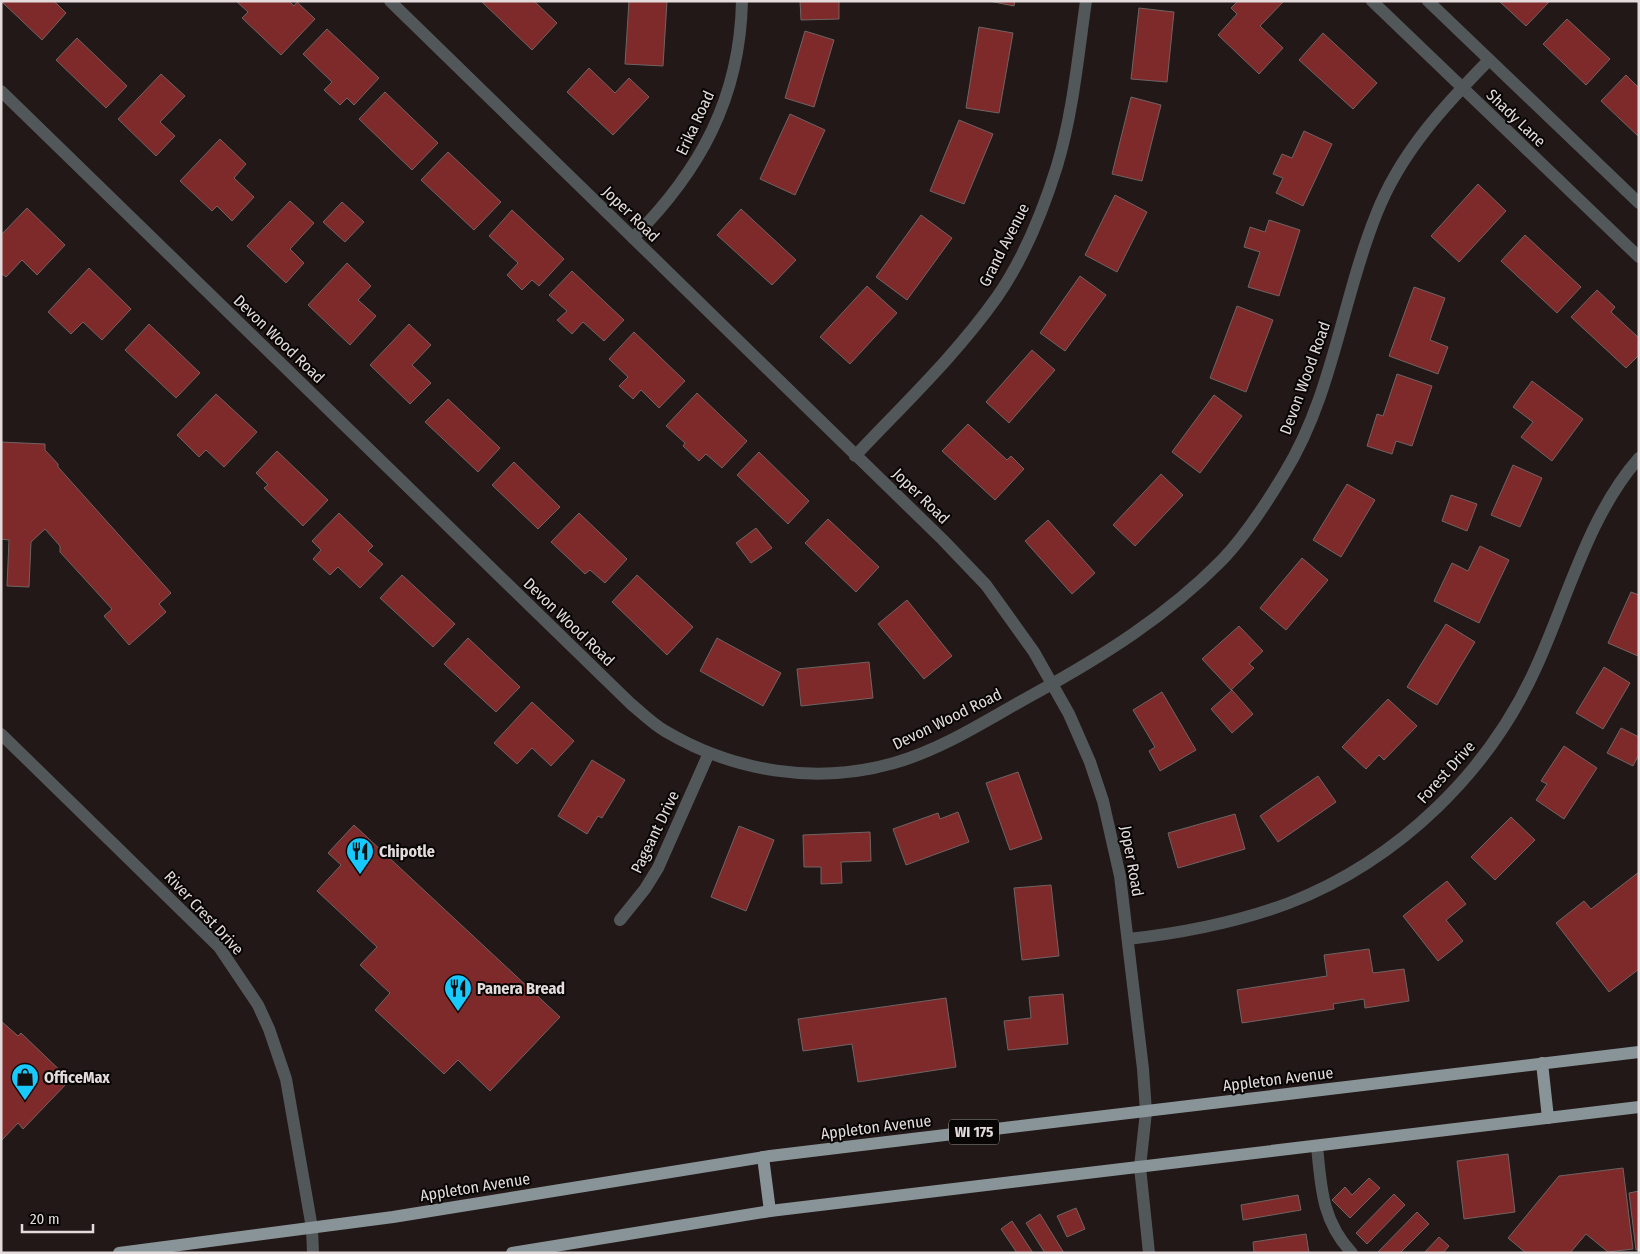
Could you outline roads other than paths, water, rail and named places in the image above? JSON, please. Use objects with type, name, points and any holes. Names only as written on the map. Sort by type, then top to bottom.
[{"type":"main road","name":"Appleton Avenue","points":[[119,1253],[312,1228],[763,1157],[1639,1052]]},
{"type":"main road","points":[[1542,1063],[1548,1118]]},
{"type":"main road","points":[[512,1253],[770,1211],[1639,1106]]},
{"type":"main road","points":[[763,1157],[770,1211]]},
{"type":"street","name":"Joper Road","points":[[390,1],[986,585],[1034,652],[1069,714],[1083,746],[1103,801],[1120,876],[1146,1112],[1140,1167],[1149,1253]]},
{"type":"street","name":"Erika Road","points":[[632,238],[656,215],[689,174],[718,120],[734,74],[742,1]]},
{"type":"street","name":"Grand Avenue","points":[[855,456],[955,352],[997,297],[1012,273],[1037,220],[1057,166],[1065,133],[1086,1]]},
{"type":"street","name":"Shady Lane","points":[[1372,1],[1639,258]]},
{"type":"street","name":"Shady Lane","points":[[1428,1],[1639,203]]},
{"type":"street","name":"Devon Wood Road","points":[[1,91],[631,704],[664,730],[709,753],[739,763],[780,772],[844,772],[886,765],[920,753],[964,732],[1052,684],[1118,646],[1169,610],[1223,558],[1248,528],[1286,471],[1312,416],[1376,215],[1398,168],[1425,129],[1489,60]]},
{"type":"street","name":"Forest Drive","points":[[1128,939],[1164,935],[1238,919],[1290,902],[1336,881],[1369,862],[1412,830],[1443,803],[1491,746],[1519,701],[1538,665],[1593,533],[1613,493],[1639,458]]},
{"type":"street","name":"River Crest Drive","points":[[1,734],[218,947],[254,998],[269,1029],[286,1080],[312,1228],[313,1253]]},
{"type":"street","name":"Pageant Drive","points":[[620,920],[645,889],[658,868],[709,753]]},
{"type":"street","points":[[1317,1146],[1326,1214],[1333,1228],[1352,1253]]},
{"type":"place","name":"Chipotle","points":[[360,875]]},
{"type":"place","name":"Panera Bread","points":[[458,1012]]},
{"type":"place","name":"OfficeMax","points":[[25,1101]]}]
